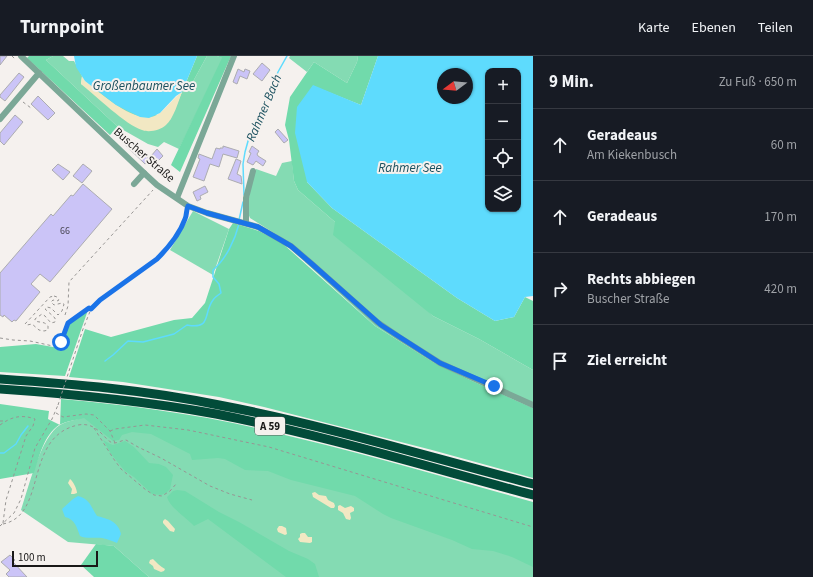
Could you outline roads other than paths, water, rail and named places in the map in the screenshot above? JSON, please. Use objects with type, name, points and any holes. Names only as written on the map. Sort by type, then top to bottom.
[{"type":"highway","name":"A 59","points":[[0,379],[69,384],[122,390],[219,404],[348,434],[533,484]]},
{"type":"highway","name":"A 59","points":[[0,389],[70,394],[123,400],[217,414],[264,424],[355,447],[533,495]]},
{"type":"street","points":[[177,198],[234,56]]},
{"type":"street","name":"Buscher Straße","points":[[24,57],[157,185],[188,206],[258,227],[291,246],[377,322],[421,352],[457,371],[533,405]]},
{"type":"street","points":[[0,119],[39,73]]},
{"type":"street","points":[[241,222],[252,171]]},
{"type":"street","points":[[134,184],[144,173]]},
{"type":"water","name":"Großenbaumer See","points":[[74,56],[197,56],[182,92],[176,96],[160,113],[149,118],[140,117],[116,105],[85,81],[76,67]]},
{"type":"water","name":"Rahmer See","points":[[378,56],[533,56],[533,296],[525,297],[514,317],[495,321],[457,298],[332,208],[307,182],[295,133],[297,107],[313,85],[361,105]]},
{"type":"water","points":[[78,496],[88,501],[97,516],[109,520],[118,526],[121,534],[117,543],[108,539],[80,536],[75,524],[65,517],[62,509]]},
{"type":"waterway","name":"Rahmer Bach","points":[[244,195],[243,164],[250,134],[254,123],[266,102],[278,72],[287,56]]},
{"type":"waterway","name":"Rahmer Bach","points":[[239,220],[243,202]]},
{"type":"waterway","name":"Rahmer Bach","points":[[105,361],[128,341],[143,342],[174,334],[187,325],[195,326],[204,323],[210,305],[221,293],[219,284],[213,277],[213,270],[218,266],[229,249],[239,224]]},
{"type":"waterway","name":"Rahmer Bach","points":[[0,453],[4,453],[16,444],[28,426]]}]
